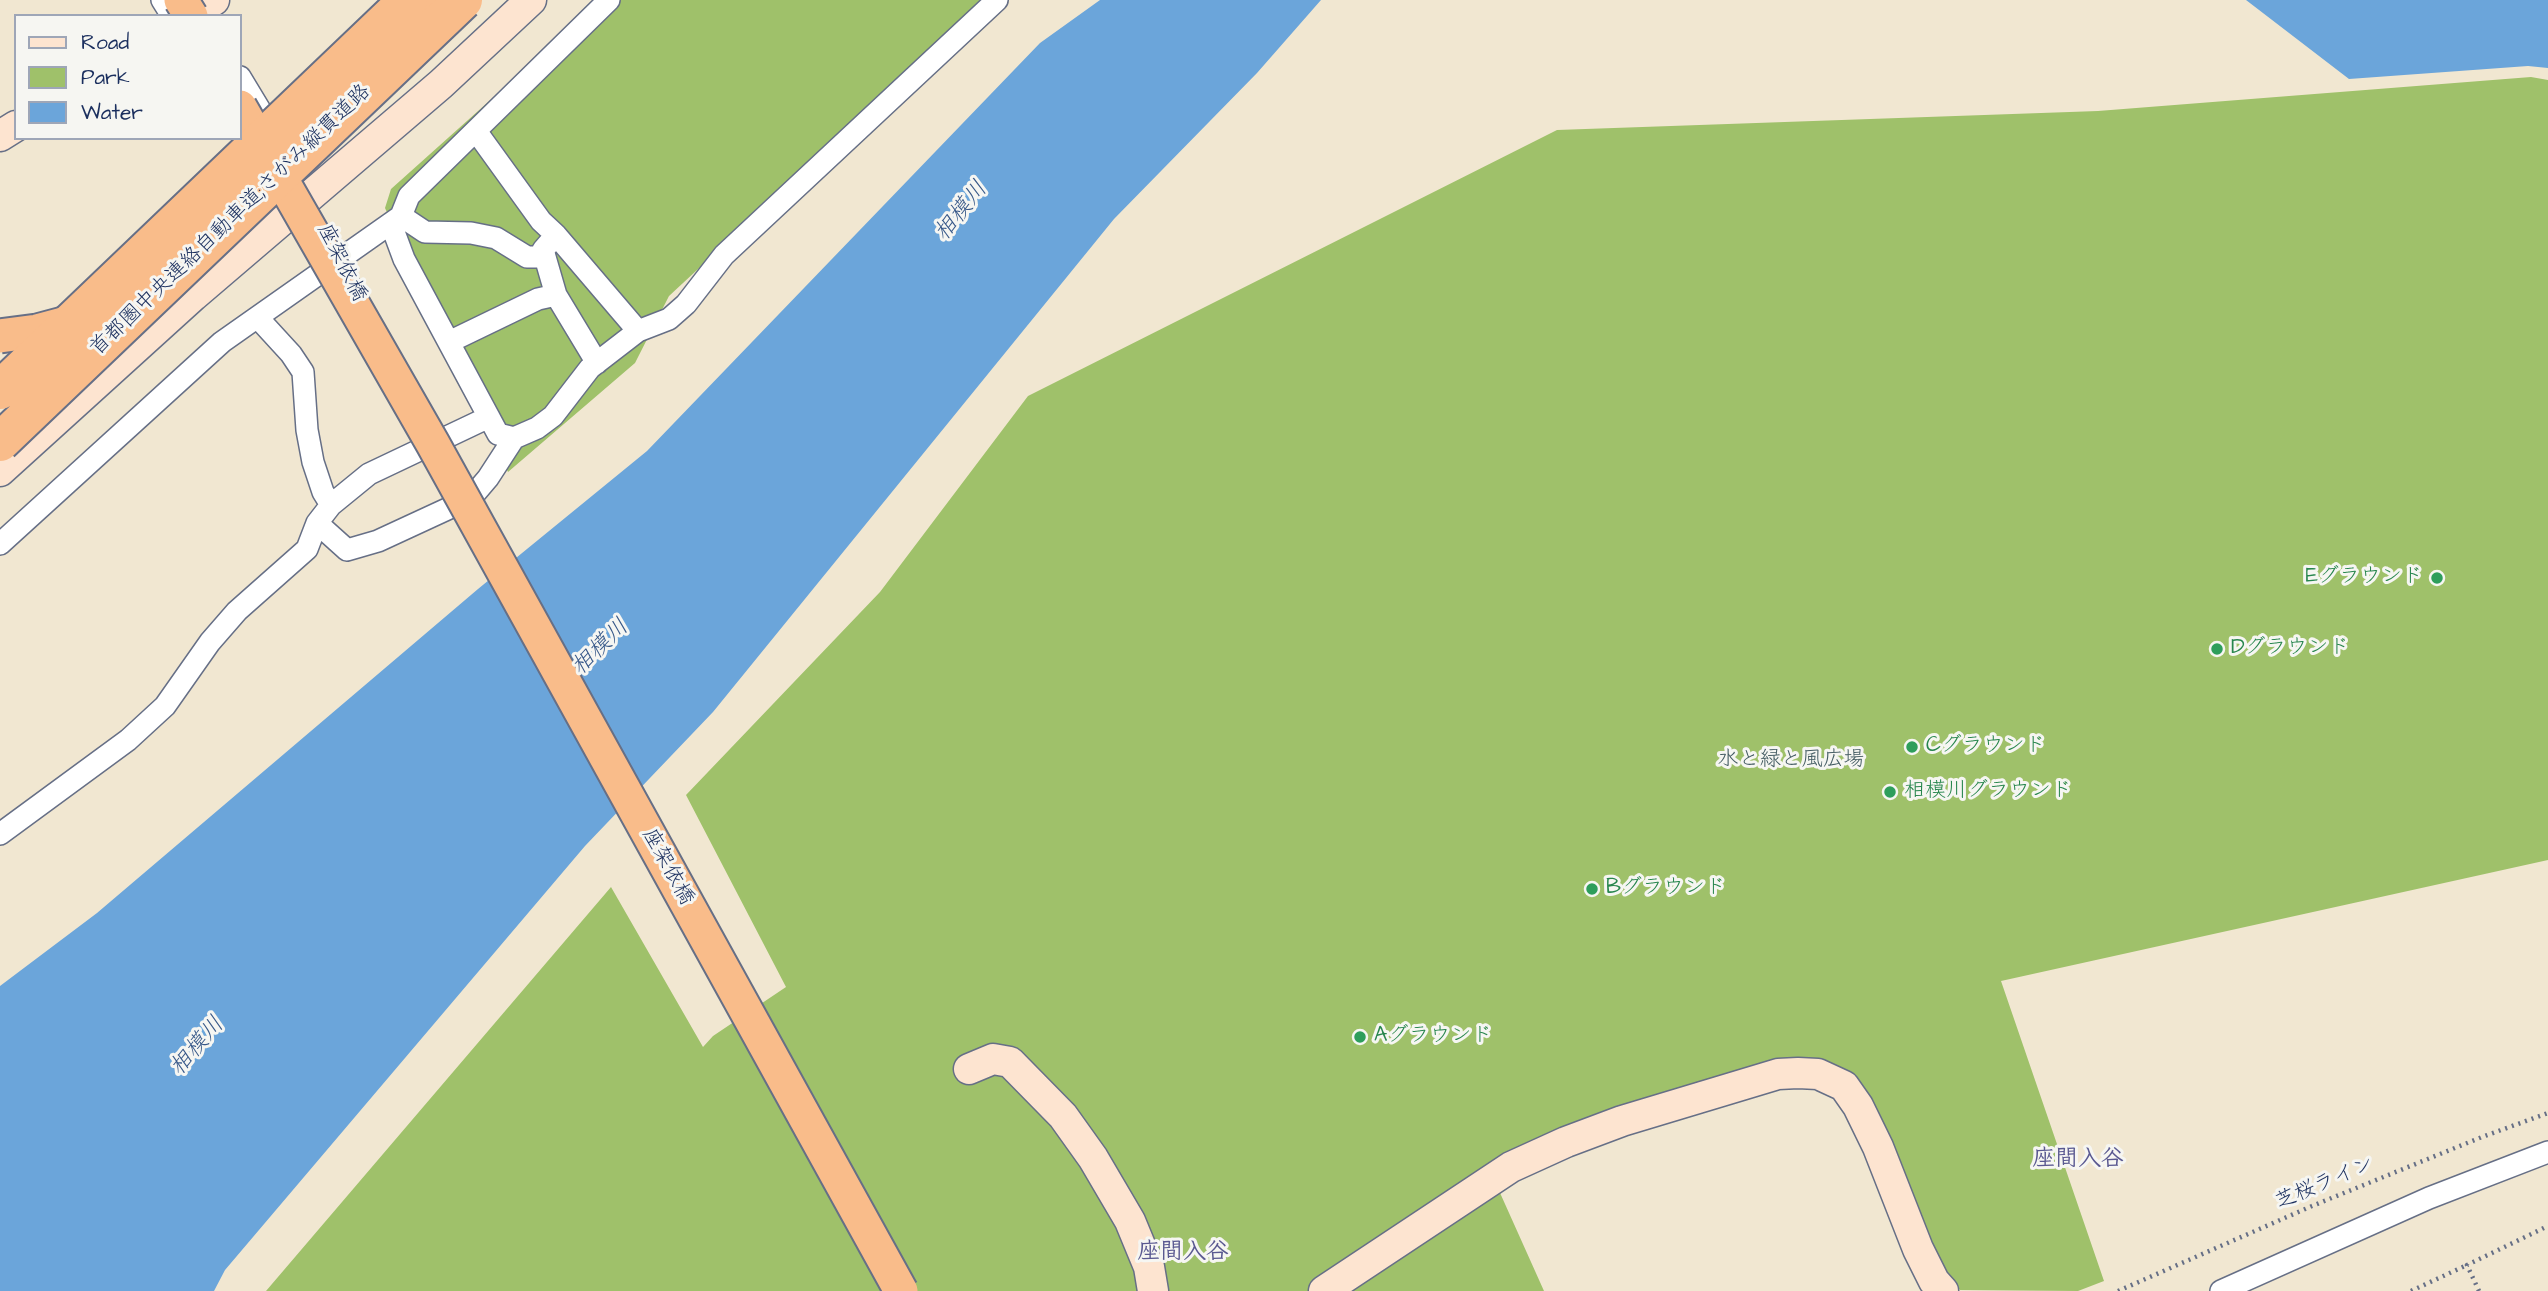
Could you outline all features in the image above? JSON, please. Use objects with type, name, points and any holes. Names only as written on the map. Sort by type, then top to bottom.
[{"type":"highway","name":"首都圏中央連絡自動車道;さがみ縦貫道路","points":[[0,390],[408,0]]},
{"type":"highway","name":"首都圏中央連絡自動車道;さがみ縦貫道路","points":[[0,442],[463,0]]},
{"type":"main road","points":[[0,336],[62,325],[104,312],[133,293],[279,165],[405,43],[432,0]]},
{"type":"main road","name":"座架依橋","points":[[242,92],[279,165]]},
{"type":"main road","name":"座架依橋","points":[[242,110],[322,225],[433,444],[901,1291]]},
{"type":"street","points":[[162,0],[193,9]]},
{"type":"street","points":[[0,471],[193,296],[441,84],[531,0]]},
{"type":"street","points":[[0,544],[222,342],[396,220],[409,196],[610,0]]},
{"type":"street","points":[[317,523],[347,550],[377,541],[471,498],[488,478],[514,438],[537,428],[553,415],[597,363],[638,331],[669,319],[686,303],[724,255],[997,0]]},
{"type":"street","points":[[242,79],[312,195]]},
{"type":"street","points":[[242,130],[288,215]]},
{"type":"street","points":[[476,131],[541,221],[638,331]]},
{"type":"street","points":[[396,220],[425,232],[471,233],[496,238],[527,257],[545,257]]},
{"type":"street","points":[[396,220],[404,259],[498,434],[514,438]]},
{"type":"street","points":[[556,235],[543,250],[556,295],[597,363]]},
{"type":"street","points":[[449,342],[538,299],[556,295]]},
{"type":"street","points":[[258,318],[291,354],[303,372],[307,430],[313,462],[323,492],[331,505]]},
{"type":"street","points":[[0,834],[128,740],[165,706],[210,642],[237,611],[307,549],[317,523],[331,505],[369,474],[489,417]]},
{"type":"street","points":[[969,1069],[993,1059],[1010,1062],[1063,1116],[1093,1158],[1130,1221],[1149,1267],[1153,1291]]},
{"type":"street","points":[[1324,1291],[1511,1167],[1622,1121],[1778,1074],[1798,1073],[1818,1074],[1844,1086],[1858,1106],[1878,1147],[1918,1249],[1934,1280],[1943,1291]]},
{"type":"street","points":[[2221,1291],[2428,1198],[2548,1153]]},
{"type":"path","name":"芝桜ライン","points":[[2118,1291],[2312,1206],[2482,1136],[2548,1113]]},
{"type":"path","points":[[2411,1291],[2548,1226]]},
{"type":"path","points":[[2467,1265],[2479,1291]]},
{"type":"green space","points":[[602,0],[988,0],[669,296],[635,363],[508,472],[385,208],[391,189]]},
{"type":"green space","name":"水と緑と風広場","points":[[2531,77],[2548,80],[2548,860],[2001,981],[2104,1281],[2078,1291],[1960,1290],[1942,1273],[1870,1097],[1854,1074],[1819,1063],[1492,1175],[1544,1291],[266,1291],[611,887],[703,1047],[713,1036],[786,987],[686,795],[880,592],[1028,396],[1557,130],[2098,111]]},
{"type":"water","name":"相模川","points":[[1100,0],[1321,0],[1257,73],[1114,219],[713,712],[585,846],[225,1270],[214,1291],[0,1291],[0,986],[97,913],[478,589],[647,451],[1040,43]]},
{"type":"water","points":[[2246,0],[2548,0],[2548,68],[2528,66],[2349,79]]},
{"type":"place","name":"Eグラウンド","points":[[2437,578]]},
{"type":"place","name":"Dグラウンド","points":[[2217,649]]},
{"type":"place","name":"Cグラウンド","points":[[1912,747]]},
{"type":"place","name":"相模川グラウンド","points":[[1890,792]]},
{"type":"place","name":"Bグラウンド","points":[[1592,889]]},
{"type":"place","name":"Aグラウンド","points":[[1360,1037]]},
{"type":"district","name":"座間入谷","points":[[2078,1160]]},
{"type":"district","name":"座間入谷","points":[[1183,1253]]}]
